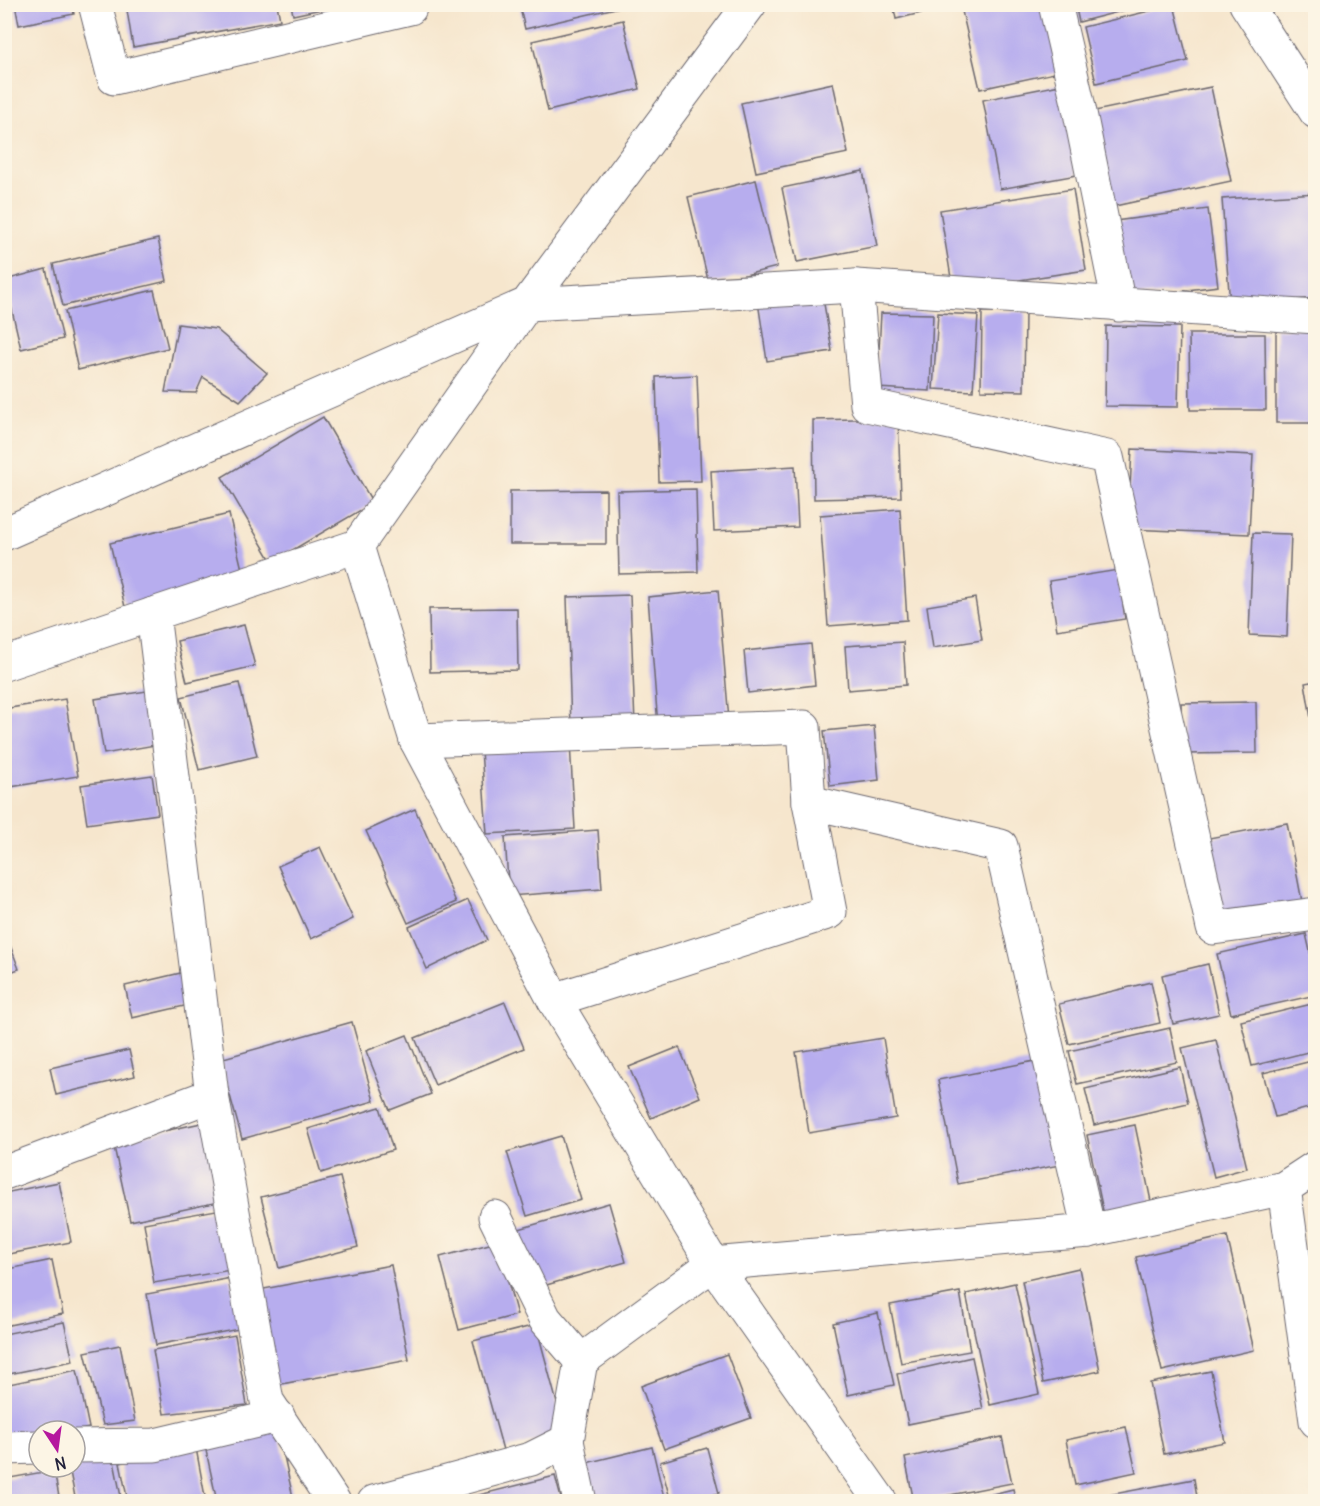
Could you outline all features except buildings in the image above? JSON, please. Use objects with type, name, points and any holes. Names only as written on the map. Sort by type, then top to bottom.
[{"type":"street","points":[[95,4],[114,78],[410,8],[410,4]]},
{"type":"street","points":[[4,664],[357,546],[527,304],[750,4]]},
{"type":"street","points":[[1055,4],[1078,103],[1119,305]]},
{"type":"street","points":[[1246,4],[1316,112]]},
{"type":"street","points":[[856,286],[867,405],[1107,457],[1213,928],[1316,914]]},
{"type":"street","points":[[4,534],[527,304],[856,286],[1316,317]]},
{"type":"street","points":[[357,546],[416,740],[554,1000],[713,1264],[881,1502]]},
{"type":"street","points":[[153,614],[212,1095],[267,1401],[334,1502]]},
{"type":"street","points":[[416,740],[804,727],[809,802],[830,912],[554,1000]]},
{"type":"street","points":[[809,802],[1001,846],[1089,1232]]},
{"type":"street","points":[[4,1173],[212,1095]]},
{"type":"street","points":[[579,1502],[567,1441],[581,1361],[713,1264],[1089,1232],[1284,1188],[1316,1167]]},
{"type":"street","points":[[1284,1188],[1316,1421]]},
{"type":"street","points":[[495,1217],[545,1319],[581,1361]]},
{"type":"street","points":[[87,1446],[155,1444],[278,1416]]},
{"type":"street","points":[[374,1502],[531,1459],[567,1441]]},
{"type":"street","points":[[4,1448],[27,1447]]}]
